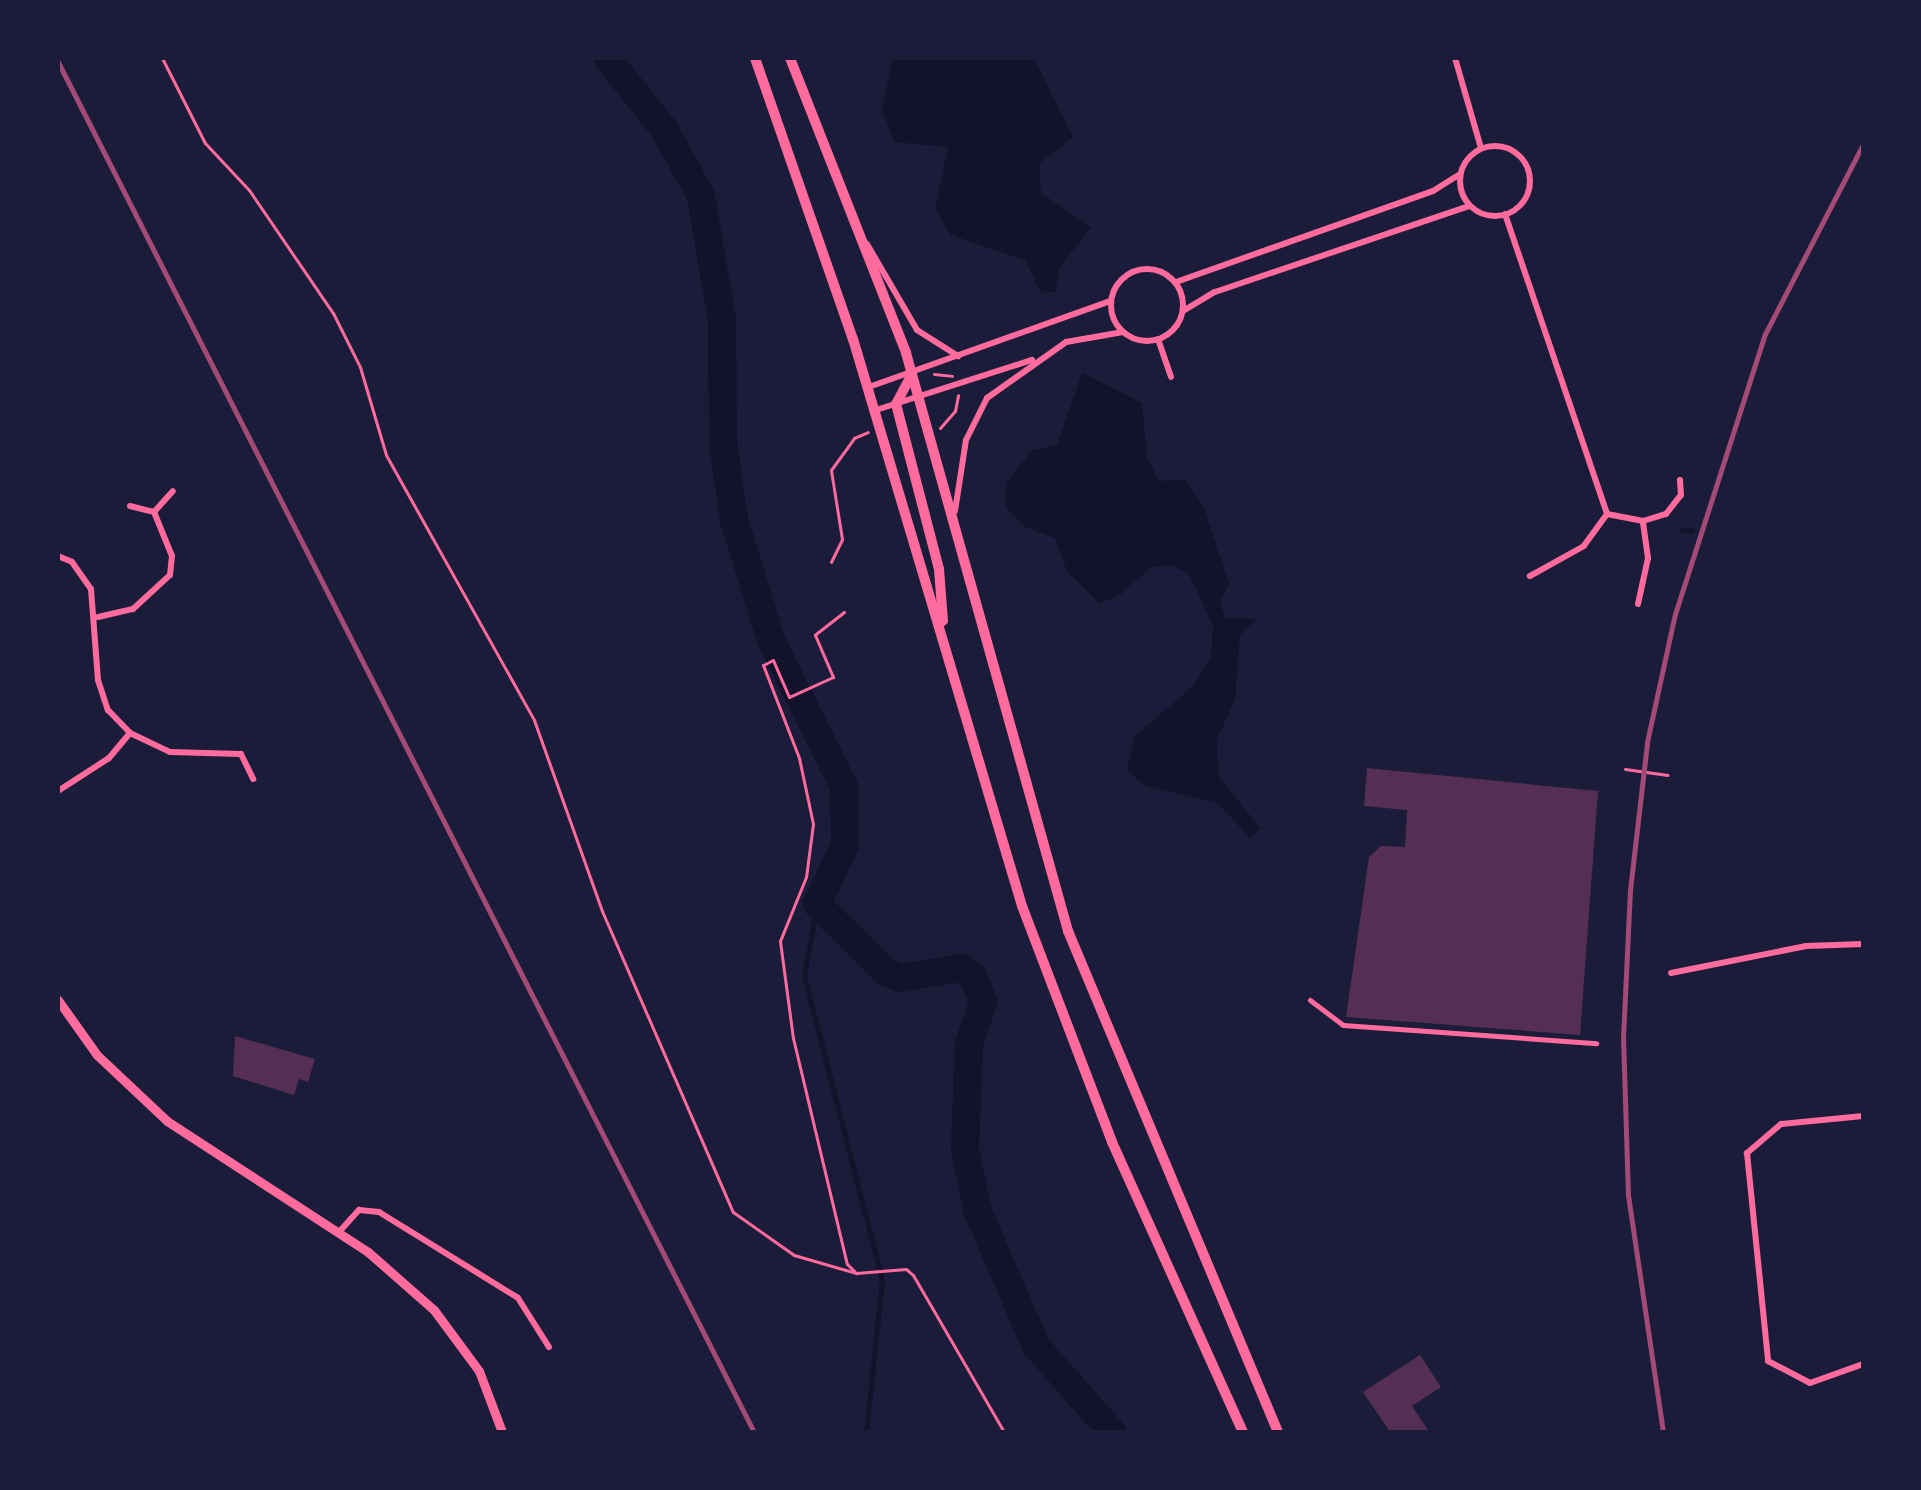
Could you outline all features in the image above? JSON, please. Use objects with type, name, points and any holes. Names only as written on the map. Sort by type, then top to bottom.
[{"type":"main road","points":[[755,58],[866,388],[945,641],[990,809],[1085,1077],[1243,1432]]},
{"type":"main road","points":[[790,58],[864,237],[919,396],[955,511],[1063,918],[1278,1432]]},
{"type":"main road","points":[[912,374],[896,404],[939,569],[945,641]]},
{"type":"main road","points":[[58,1000],[97,1055],[167,1121],[339,1232],[452,1330],[479,1371],[502,1432]]},
{"type":"street","points":[[1455,58],[1481,148]]},
{"type":"street","points":[[1176,282],[1433,191],[1459,175],[1481,148],[1504,146],[1526,165],[1527,196],[1505,214],[1490,217],[1469,206],[1459,175]]},
{"type":"street","points":[[1158,339],[1183,311],[1215,292],[1469,206]]},
{"type":"street","points":[[1505,214],[1607,514]]},
{"type":"street","points":[[864,237],[917,330],[958,356]]},
{"type":"street","points":[[866,388],[1110,301],[1131,271],[1163,271],[1176,282],[1183,311]]},
{"type":"street","points":[[1110,301],[1123,332]]},
{"type":"street","points":[[873,411],[1035,359],[1088,334],[1123,332],[1158,339]]},
{"type":"street","points":[[1158,339],[1171,377]]},
{"type":"street","points":[[955,511],[974,420],[987,398],[1035,359]]},
{"type":"street","points":[[1607,514],[1643,521],[1675,506],[1680,480]]},
{"type":"street","points":[[154,512],[173,491]]},
{"type":"street","points":[[130,506],[154,512]]},
{"type":"street","points":[[98,617],[133,609],[170,575],[172,556],[154,512]]},
{"type":"street","points":[[1530,576],[1584,546],[1607,514]]},
{"type":"street","points":[[1638,604],[1648,558],[1643,521]]},
{"type":"street","points":[[58,556],[91,589],[98,617],[98,680],[108,710],[130,733],[170,752],[241,754],[253,779]]},
{"type":"street","points":[[58,791],[109,758],[130,733]]},
{"type":"street","points":[[1671,973],[1806,946],[1863,944]]},
{"type":"street","points":[[1310,1000],[1343,1025],[1596,1043]]},
{"type":"street","points":[[1863,1116],[1781,1124],[1747,1153],[1768,1361],[1810,1383],[1863,1364]]},
{"type":"street","points":[[339,1232],[359,1210],[379,1212],[518,1298],[549,1347]]},
{"type":"path","points":[[162,58],[205,143],[249,190],[333,313],[360,367],[386,455],[534,720],[602,911],[733,1212],[794,1255],[856,1273],[868,1275],[891,1270],[913,1275],[1004,1432]]},
{"type":"path","points":[[935,378],[950,372]]},
{"type":"path","points":[[946,426],[958,397]]},
{"type":"path","points":[[831,562],[842,539],[831,470],[854,438],[868,432]]},
{"type":"path","points":[[844,612],[816,628],[820,648],[833,677],[789,697],[776,667],[764,661],[813,824],[806,877],[780,941],[781,962],[815,1150],[843,1255],[856,1273]]},
{"type":"path","points":[[1625,769],[1668,775]]},
{"type":"shaded area","points":[[893,58],[1032,58],[1038,66],[1073,137],[1039,164],[1041,193],[1091,227],[1060,267],[1055,292],[1040,291],[1025,260],[951,235],[935,210],[948,147],[895,142],[882,108]]},
{"type":"shaded area","points":[[1082,373],[1142,403],[1147,458],[1159,481],[1185,480],[1204,508],[1229,584],[1220,601],[1225,618],[1258,619],[1240,635],[1235,699],[1217,740],[1218,776],[1261,829],[1250,838],[1218,803],[1146,786],[1127,771],[1134,737],[1193,686],[1211,657],[1213,626],[1189,574],[1172,565],[1151,567],[1120,595],[1099,603],[1067,571],[1055,538],[1025,527],[1006,507],[1006,483],[1032,450],[1057,445]]},
{"type":"building","points":[[1367,768],[1598,791],[1580,1035],[1346,1017],[1369,857],[1381,846],[1405,847],[1407,810],[1364,806]]},
{"type":"building","points":[[235,1036],[315,1059],[308,1082],[299,1079],[294,1095],[233,1076]]},
{"type":"building","points":[[1420,1355],[1441,1387],[1412,1406],[1428,1430],[1390,1432],[1363,1392]]},
{"type":"waterway","points":[[607,58],[664,129],[701,196],[722,320],[723,442],[734,520],[771,640],[844,787],[845,845],[817,904],[886,972],[901,978],[961,968],[974,977],[983,1002],[969,1044],[965,1150],[978,1212],[1036,1346],[1112,1432]]},
{"type":"waterway","points":[[1682,530],[1692,530]]},
{"type":"waterway","points":[[817,904],[804,976],[882,1280],[866,1432]]},
{"type":"railway","points":[[58,62],[754,1432]]},
{"type":"railway","points":[[1663,1432],[1628,1196],[1623,1038],[1630,890],[1647,742],[1675,614],[1765,334],[1863,144]]}]
